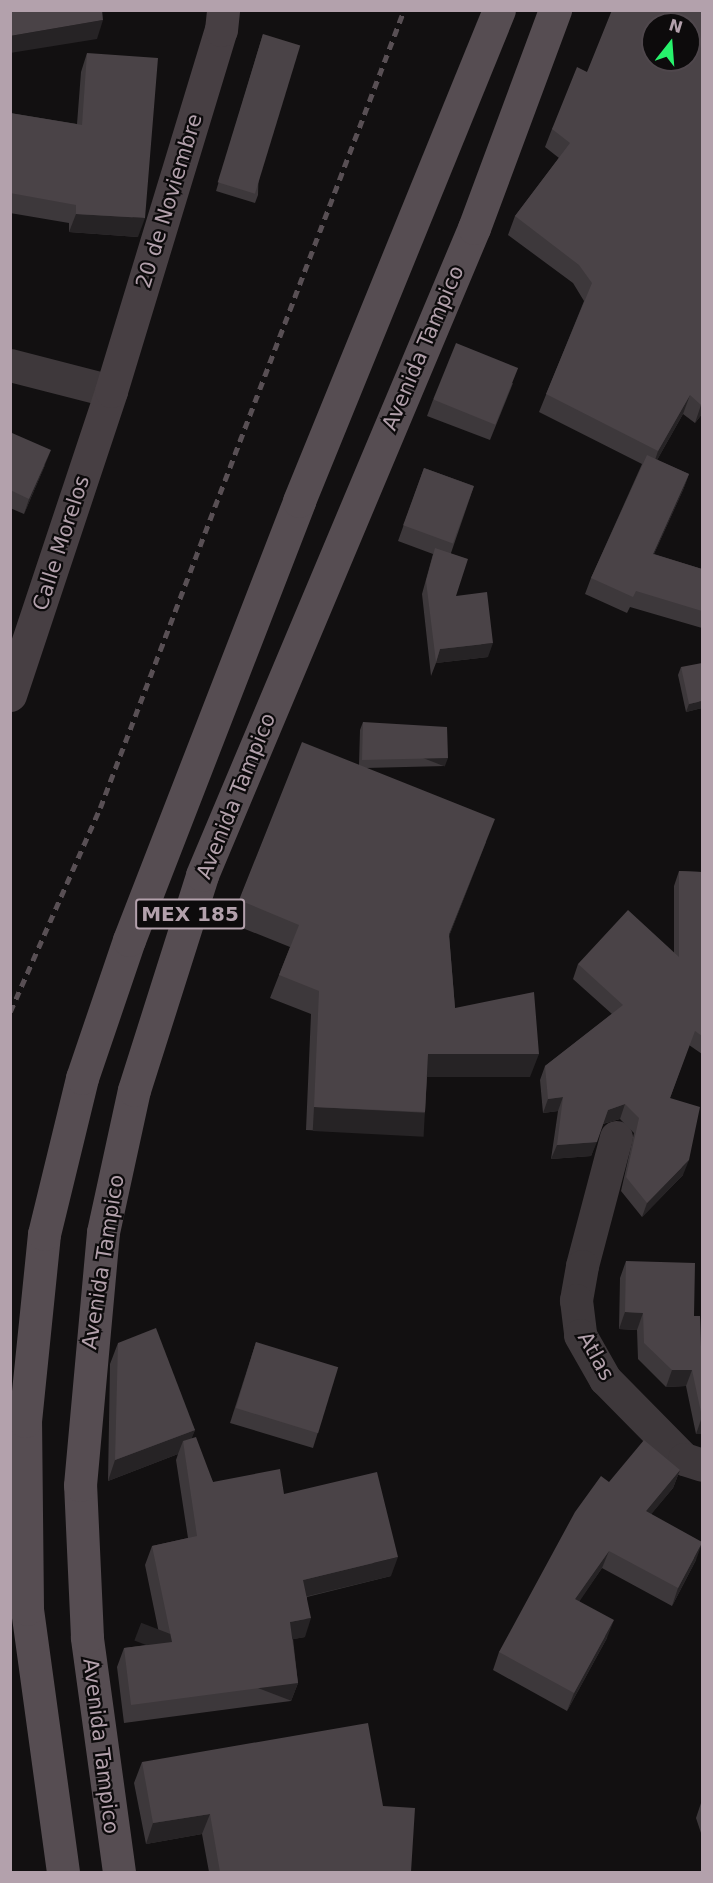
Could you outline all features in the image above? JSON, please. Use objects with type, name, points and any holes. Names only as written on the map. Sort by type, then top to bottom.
[{"type":"main road","name":"MEX 185","points":[[63,1872],[27,1609],[25,1421],[44,1234],[82,1078],[129,940],[299,501],[499,10]]},
{"type":"main road","name":"Avenida Tampico","points":[[120,1872],[87,1637],[80,1485],[103,1232],[134,1090],[202,875],[474,228],[555,10]]},
{"type":"street","name":"20 de Noviembre","points":[[111,391],[221,30],[223,10]]},
{"type":"street","points":[[10,364],[111,391]]},
{"type":"street","name":"Calle Morelos","points":[[10,695],[111,391]]},
{"type":"street","name":"Atlas","points":[[616,1137],[582,1266],[576,1300],[580,1335],[605,1379],[684,1459],[702,1465]]},
{"type":"building","points":[[10,10],[102,10],[103,20],[10,36]]},
{"type":"building","points":[[612,10],[655,10],[659,12],[660,10],[702,10],[702,404],[690,395],[658,451],[546,394],[592,283],[579,265],[515,216],[570,143],[552,129],[577,67],[587,72]]},
{"type":"building","points":[[263,34],[300,45],[255,194],[218,182]]},
{"type":"building","points":[[87,53],[158,58],[145,218],[76,214],[76,205],[10,193],[10,113],[82,125]]},
{"type":"building","points":[[456,343],[518,368],[495,425],[433,400]]},
{"type":"building","points":[[12,433],[51,450],[29,499],[10,490],[10,436]]},
{"type":"building","points":[[647,455],[689,474],[653,554],[702,569],[702,611],[636,591],[633,597],[591,578]]},
{"type":"building","points":[[424,468],[474,486],[453,543],[403,525]]},
{"type":"building","points":[[435,548],[468,559],[456,596],[487,592],[493,643],[440,649],[436,662],[426,581]]},
{"type":"building","points":[[702,663],[702,701],[689,704],[681,667]]},
{"type":"building","points":[[363,722],[447,727],[448,758],[362,760]]},
{"type":"building","points":[[302,742],[495,819],[449,934],[455,1008],[534,992],[539,1054],[428,1054],[425,1112],[314,1107],[319,991],[279,975],[299,925],[239,900]]},
{"type":"building","points":[[679,871],[702,872],[702,1036],[695,1031],[670,1098],[700,1107],[689,1160],[647,1203],[626,1177],[639,1118],[625,1104],[608,1110],[597,1142],[557,1145],[563,1097],[548,1099],[545,1066],[623,1005],[578,964],[628,910],[679,957]]},
{"type":"building","points":[[626,1261],[695,1263],[694,1316],[700,1316],[702,1417],[692,1370],[672,1370],[644,1343],[643,1313],[625,1312]]},
{"type":"building","points":[[156,1328],[195,1430],[115,1460],[118,1343]]},
{"type":"building","points":[[256,1342],[338,1367],[318,1433],[236,1408]]},
{"type":"building","points":[[196,1437],[213,1482],[280,1469],[284,1494],[377,1472],[398,1557],[303,1580],[311,1618],[290,1622],[298,1683],[131,1705],[124,1648],[172,1642],[152,1546],[197,1536],[183,1441]]},
{"type":"building","points":[[644,1440],[680,1470],[646,1511],[702,1543],[678,1588],[609,1551],[575,1599],[614,1620],[574,1693],[499,1652],[575,1512],[601,1476],[609,1482]]},
{"type":"building","points":[[368,1723],[383,1806],[415,1808],[411,1872],[220,1872],[210,1814],[153,1823],[142,1762]]},
{"type":"railway","points":[[10,1012],[100,808],[404,10]]}]
